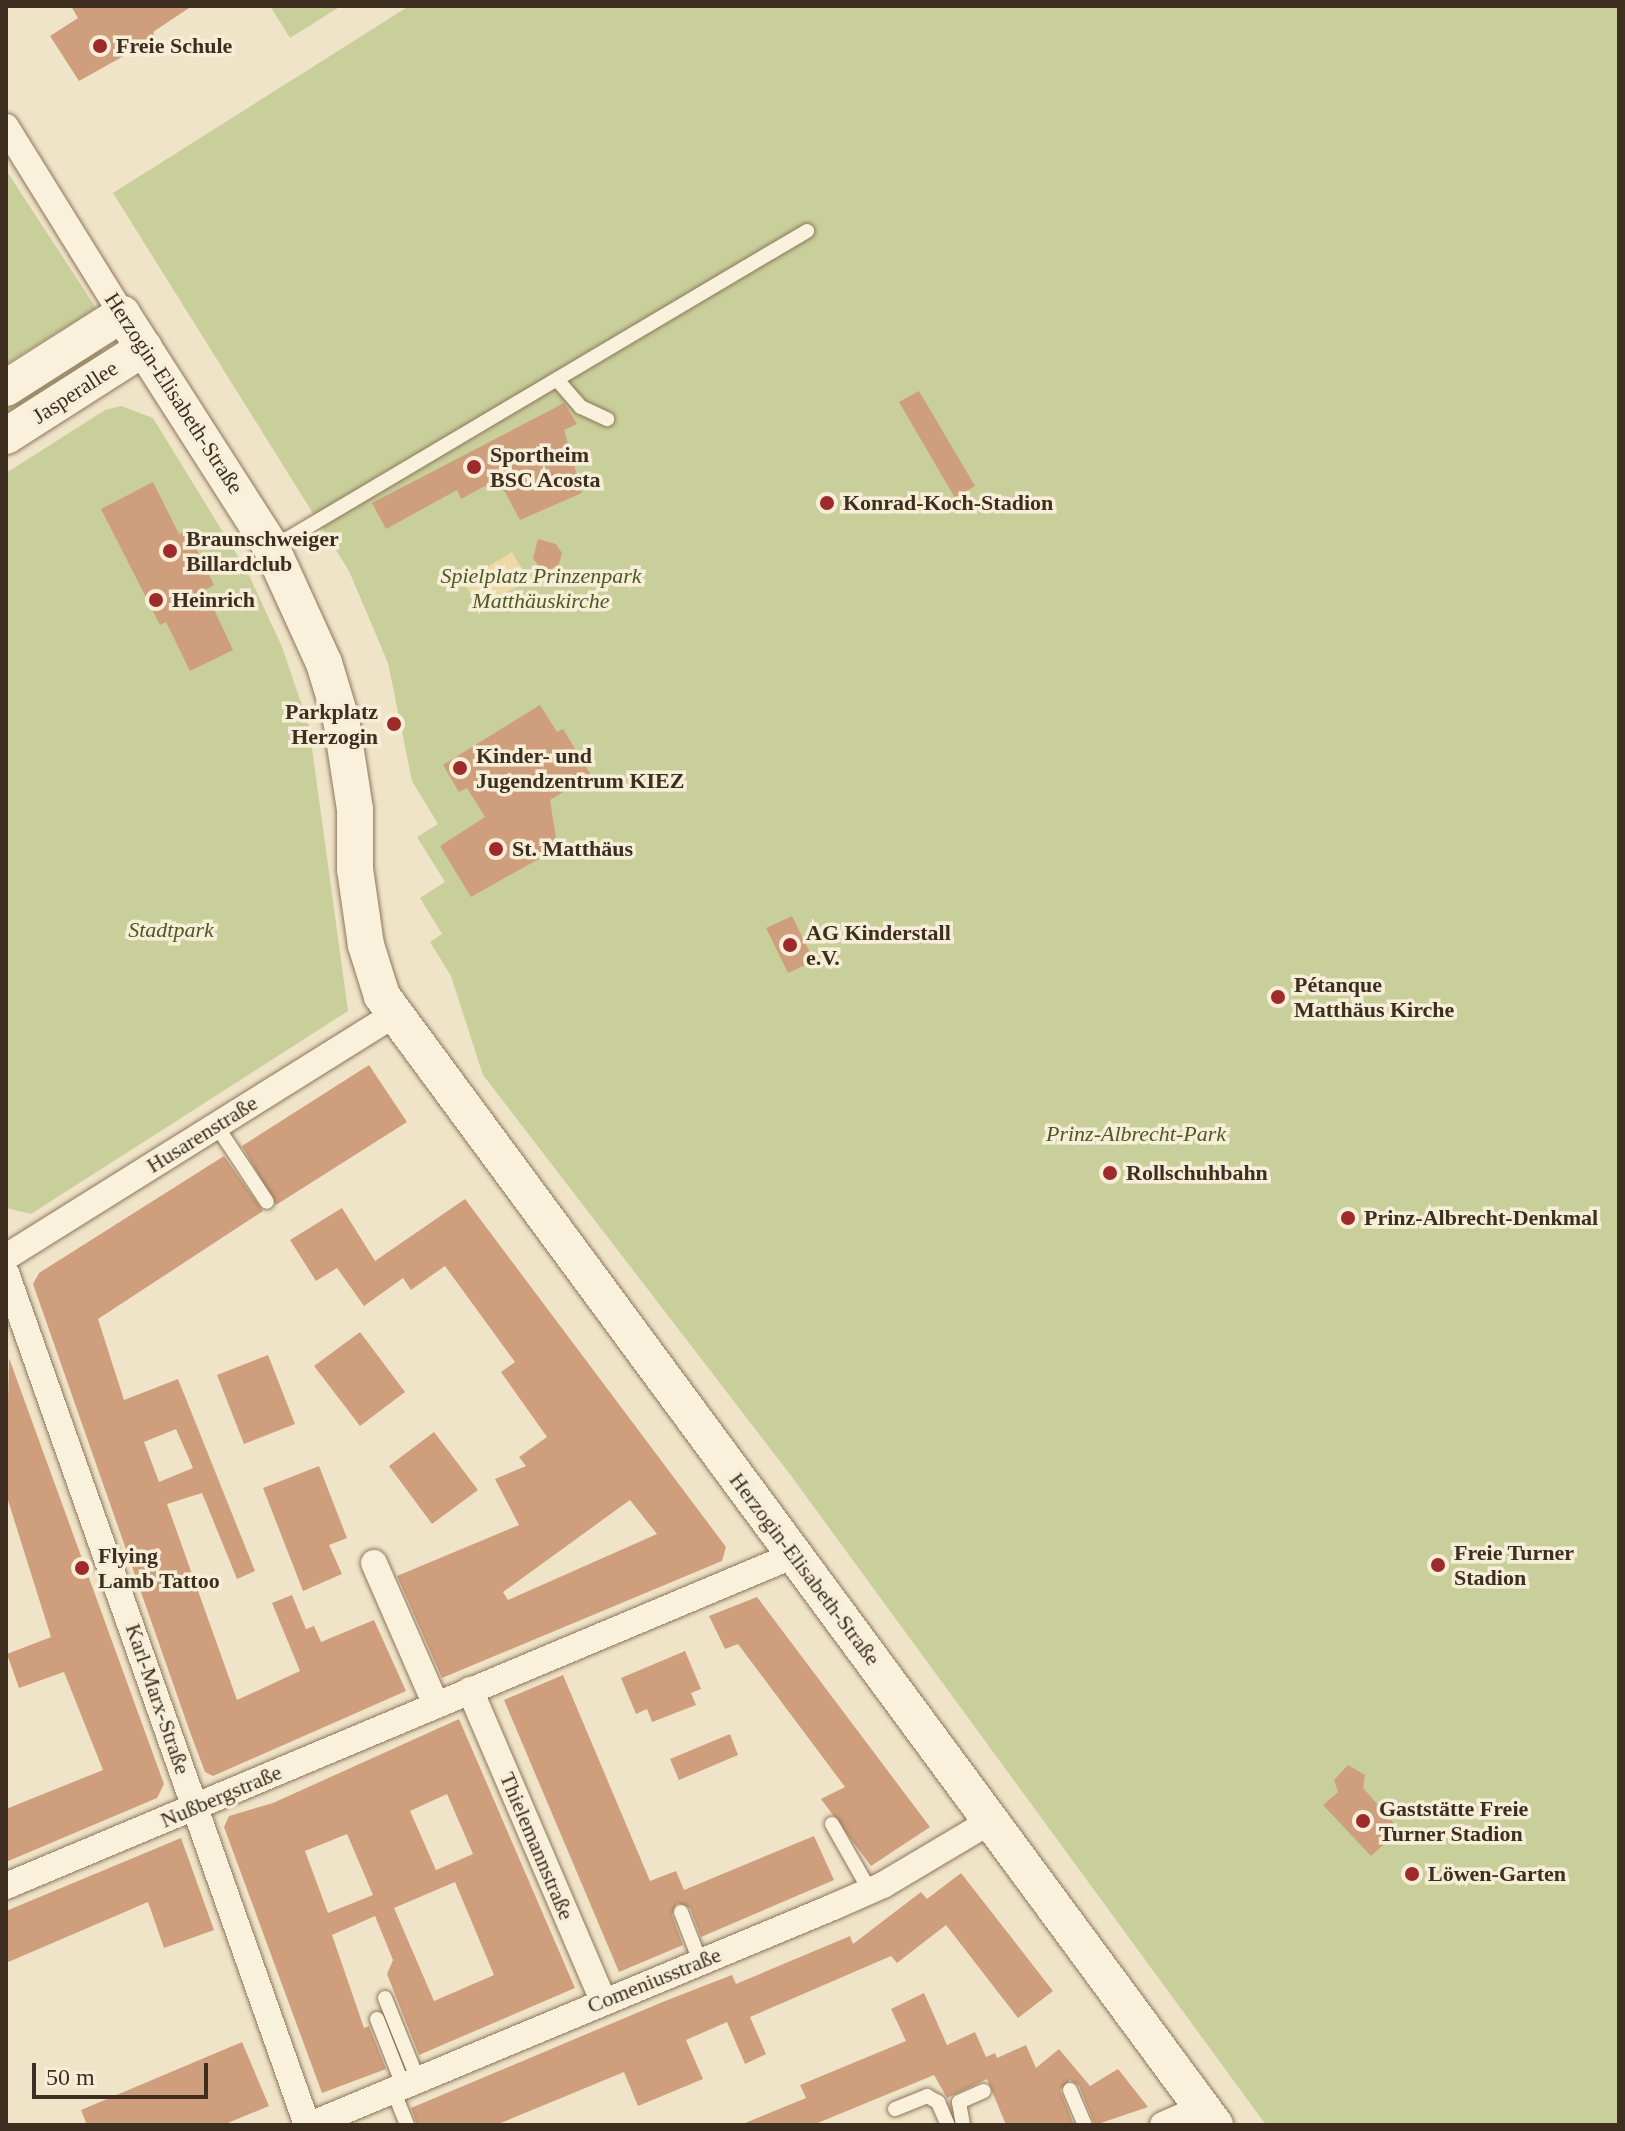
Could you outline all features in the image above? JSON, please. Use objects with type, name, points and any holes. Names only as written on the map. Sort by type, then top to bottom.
[{"type":"street","name":"Herzogin-Elisabeth-Straße","points":[[6,127],[272,549],[324,663],[341,719],[355,809],[374,867],[398,1012],[480,1134],[1209,2117]]},
{"type":"street","name":"Jasperallee","points":[[6,388],[122,314]]},
{"type":"street","name":"Jasperallee","points":[[6,436],[144,348]]},
{"type":"street","name":"Husarenstraße","points":[[6,1257],[398,1012]]},
{"type":"street","name":"Karl-Marx-Straße","points":[[6,1273],[309,2125]]},
{"type":"street","name":"Nußbergstraße","points":[[6,1886],[794,1555]]},
{"type":"street","points":[[374,1563],[436,1705]]},
{"type":"street","name":"Thielemannstraße","points":[[470,1690],[603,2001]]},
{"type":"street","name":"Comeniusstraße","points":[[309,2125],[870,1891],[991,1821]]},
{"type":"street","points":[[1163,2125],[1209,2117]]},
{"type":"lane","points":[[272,549],[559,382],[807,231]]},
{"type":"lane","points":[[559,382],[581,407],[607,419]]},
{"type":"lane","points":[[216,1125],[267,1202]]},
{"type":"lane","points":[[832,1824],[870,1891]]},
{"type":"lane","points":[[681,1912],[700,1961]]},
{"type":"lane","points":[[385,1998],[405,2085],[407,2125]]},
{"type":"lane","points":[[377,2019],[405,2085]]},
{"type":"lane","points":[[1070,2090],[1085,2125]]},
{"type":"lane","points":[[963,2125],[959,2102],[984,2091]]},
{"type":"lane","points":[[895,2109],[927,2096],[938,2102],[948,2125]]},
{"type":"green space","points":[[270,6],[341,6],[290,38]]},
{"type":"green space","name":"Prinz-Albrecht-Park","points":[[409,6],[1619,6],[1619,2125],[1266,2125],[789,1473],[483,1075],[451,976],[430,942],[442,934],[420,898],[445,882],[417,837],[438,824],[412,781],[388,663],[349,571],[113,193]]},
{"type":"green space","points":[[6,170],[96,308],[6,364]]},
{"type":"green space","points":[[95,341],[107,358],[6,423],[6,399]]},
{"type":"green space","name":"Stadtpark","points":[[121,406],[153,418],[248,573],[282,647],[309,726],[348,1011],[31,1214],[6,1208],[6,473],[105,410]]},
{"type":"sand","points":[[512,552],[528,580],[479,608],[463,581]]},
{"type":"building","name":"Freie Schule","points":[[71,6],[192,6],[153,32],[156,38],[79,81],[50,36],[78,18]]},
{"type":"building","points":[[919,391],[975,486],[955,498],[899,402]]},
{"type":"building","points":[[564,403],[577,424],[564,430],[582,493],[520,520],[498,479],[461,499],[457,490],[386,529],[372,503]]},
{"type":"building","points":[[153,482],[179,534],[187,530],[214,585],[205,590],[233,650],[190,671],[166,622],[160,625],[101,509]]},
{"type":"building","points":[[538,539],[556,544],[562,553],[559,564],[550,570],[539,567],[533,558]]},
{"type":"building","points":[[540,705],[557,732],[563,729],[591,775],[550,800],[556,838],[547,843],[553,851],[471,897],[440,846],[485,817],[467,788],[459,792],[443,765]]},
{"type":"building","name":"AG Kinderstall e.V.","points":[[792,916],[814,961],[788,973],[766,928]]},
{"type":"building","points":[[369,1065],[407,1122],[276,1205],[242,1146]]},
{"type":"building","points":[[224,1156],[263,1211],[98,1319],[124,1400],[178,1379],[255,1571],[237,1579],[202,1493],[167,1504],[237,1700],[300,1671],[272,1603],[292,1595],[306,1629],[314,1626],[321,1642],[374,1620],[406,1691],[213,1776],[205,1772],[33,1284],[39,1273]],"holes":[[[176,1429],[193,1468],[159,1482],[144,1442]]]},
{"type":"building","points":[[465,1199],[726,1547],[722,1561],[442,1678],[397,1576],[519,1525],[495,1479],[526,1466],[519,1457],[547,1437],[501,1372],[515,1362],[445,1266],[411,1290],[403,1278],[364,1306],[337,1268],[316,1281],[290,1240],[342,1208],[375,1261]],"holes":[[[630,1500],[657,1534],[508,1600],[503,1592]]]},
{"type":"building","points":[[360,1332],[405,1392],[360,1426],[314,1366]]},
{"type":"building","points":[[268,1355],[295,1424],[244,1444],[217,1375]]},
{"type":"building","points":[[9,1358],[164,1784],[157,1798],[6,1862],[6,1809],[103,1770],[64,1672],[19,1688],[7,1654],[51,1637],[6,1494]]},
{"type":"building","points":[[434,1432],[478,1490],[432,1524],[389,1466]]},
{"type":"building","points":[[319,1466],[347,1538],[329,1545],[342,1574],[303,1591],[263,1488]]},
{"type":"building","points":[[757,1597],[930,1827],[871,1866],[821,1799],[845,1787],[738,1644],[725,1649],[709,1616]]},
{"type":"building","points":[[685,1651],[701,1689],[691,1693],[696,1705],[652,1722],[647,1709],[636,1714],[621,1678]]},
{"type":"building","points":[[563,1675],[650,1881],[676,1871],[684,1890],[814,1836],[834,1880],[701,1937],[690,1908],[677,1903],[672,1915],[683,1945],[619,1972],[504,1700]]},
{"type":"building","points":[[459,1719],[575,1988],[419,2055],[387,1974],[393,1960],[375,1916],[332,1935],[364,2028],[369,2026],[386,2069],[322,2093],[224,1827],[229,1816],[273,1803]],"holes":[[[447,1794],[473,1854],[436,1870],[410,1811]],[[347,1834],[373,1895],[328,1913],[305,1851]],[[455,1882],[494,1975],[434,2001],[394,1908]]]},
{"type":"building","points":[[730,1734],[738,1755],[679,1780],[670,1759]]},
{"type":"building","points":[[1348,1765],[1365,1775],[1363,1788],[1400,1830],[1371,1856],[1323,1805],[1338,1792],[1334,1780]]},
{"type":"building","points":[[181,1838],[214,1930],[164,1948],[148,1902],[6,1963],[6,1911]]},
{"type":"building","points":[[961,1873],[1053,1991],[1018,2018],[946,1925],[897,1963],[891,1956],[750,2017],[766,2054],[745,2064],[727,2022],[686,2040],[703,2079],[638,2106],[624,2072],[496,2125],[417,2125],[411,2108],[665,2001],[732,1975],[736,1984],[850,1936],[853,1944],[921,1892],[927,1899]]},
{"type":"building","points":[[924,1993],[947,2045],[975,2032],[986,2057],[995,2053],[997,2058],[1026,2045],[1036,2068],[1059,2049],[1090,2086],[1118,2069],[1148,2107],[1095,2125],[1079,2086],[1070,2080],[1060,2090],[1074,2125],[1006,2125],[987,2079],[947,2098],[934,2075],[813,2125],[740,2125],[806,2098],[800,2085],[906,2041],[891,2009]]},
{"type":"building","points":[[242,2042],[269,2106],[223,2125],[87,2125],[81,2110]]},
{"type":"place","name":"Freie Schule","points":[[100,46]]},
{"type":"place","name":"Sportheim BSC Acosta","points":[[474,467]]},
{"type":"place","name":"Konrad-Koch-Stadion","points":[[827,503]]},
{"type":"place","name":"Braunschweiger Billardclub","points":[[170,551]]},
{"type":"place","name":"Heinrich","points":[[156,600]]},
{"type":"place","name":"Parkplatz Herzogin","points":[[394,724]]},
{"type":"place","name":"Kinder- und Jugendzentrum KIEZ","points":[[460,768]]},
{"type":"place","name":"St. Matthäus","points":[[496,849]]},
{"type":"place","name":"AG Kinderstall e.V.","points":[[790,945]]},
{"type":"place","name":"Pétanque Matthäus Kirche","points":[[1278,997]]},
{"type":"place","name":"Rollschuhbahn","points":[[1110,1173]]},
{"type":"place","name":"Prinz-Albrecht-Denkmal","points":[[1348,1218]]},
{"type":"place","name":"Freie Turner Stadion","points":[[1438,1565]]},
{"type":"place","name":"Flying Lamb Tattoo","points":[[82,1568]]},
{"type":"place","name":"Gaststätte Freie Turner Stadion","points":[[1363,1821]]},
{"type":"place","name":"Löwen-Garten","points":[[1412,1874]]},
{"type":"park label","name":"Spielplatz Prinzenpark Matthäuskirche","points":[[541,588]]}]
